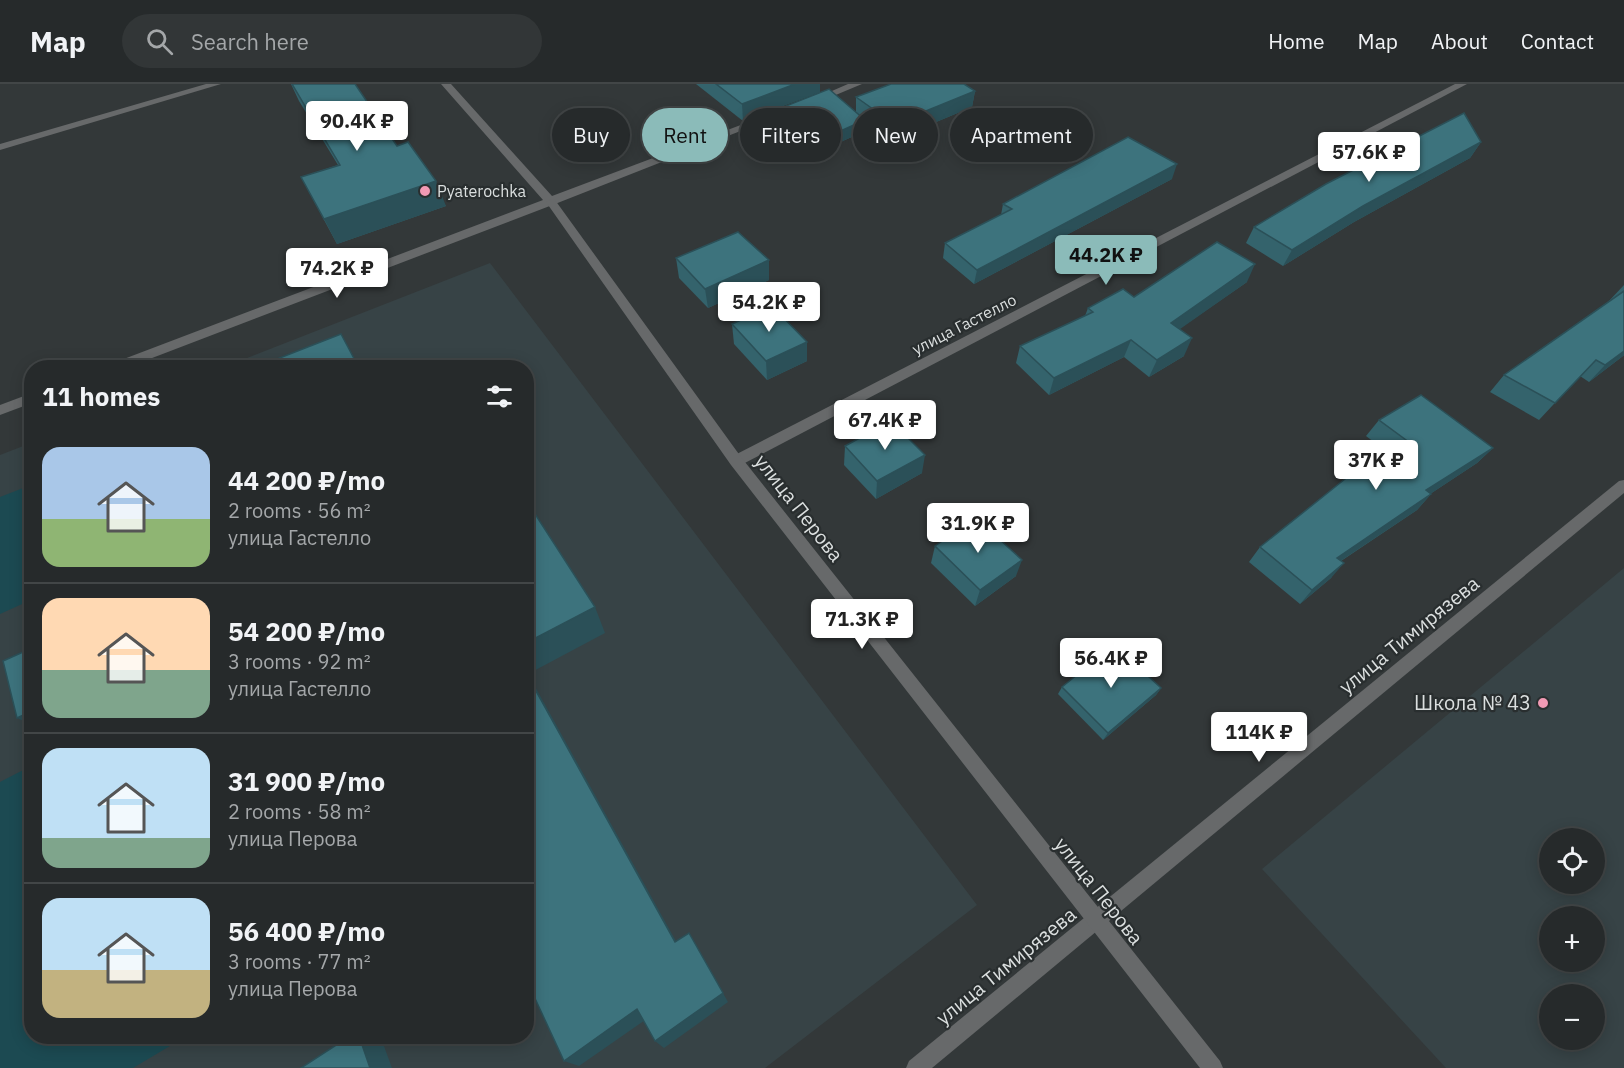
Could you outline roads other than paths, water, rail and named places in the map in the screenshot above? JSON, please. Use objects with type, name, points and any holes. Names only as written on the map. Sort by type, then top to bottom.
[{"type":"street","points":[[0,147],[216,84]]},
{"type":"street","name":"улица Перова","points":[[446,84],[551,202],[736,461],[1213,1068]]},
{"type":"street","points":[[803,105],[858,84]]},
{"type":"street","name":"улица Гастелло","points":[[736,461],[1462,84]]},
{"type":"street","points":[[133,360],[740,130]]},
{"type":"street","points":[[0,410],[24,401]]},
{"type":"street","name":"улица Тимирязева","points":[[916,1068],[1624,485]]},
{"type":"place","name":"Pyaterochka","points":[[425,191]]},
{"type":"place","name":"Школа № 43","points":[[1543,703]]}]
